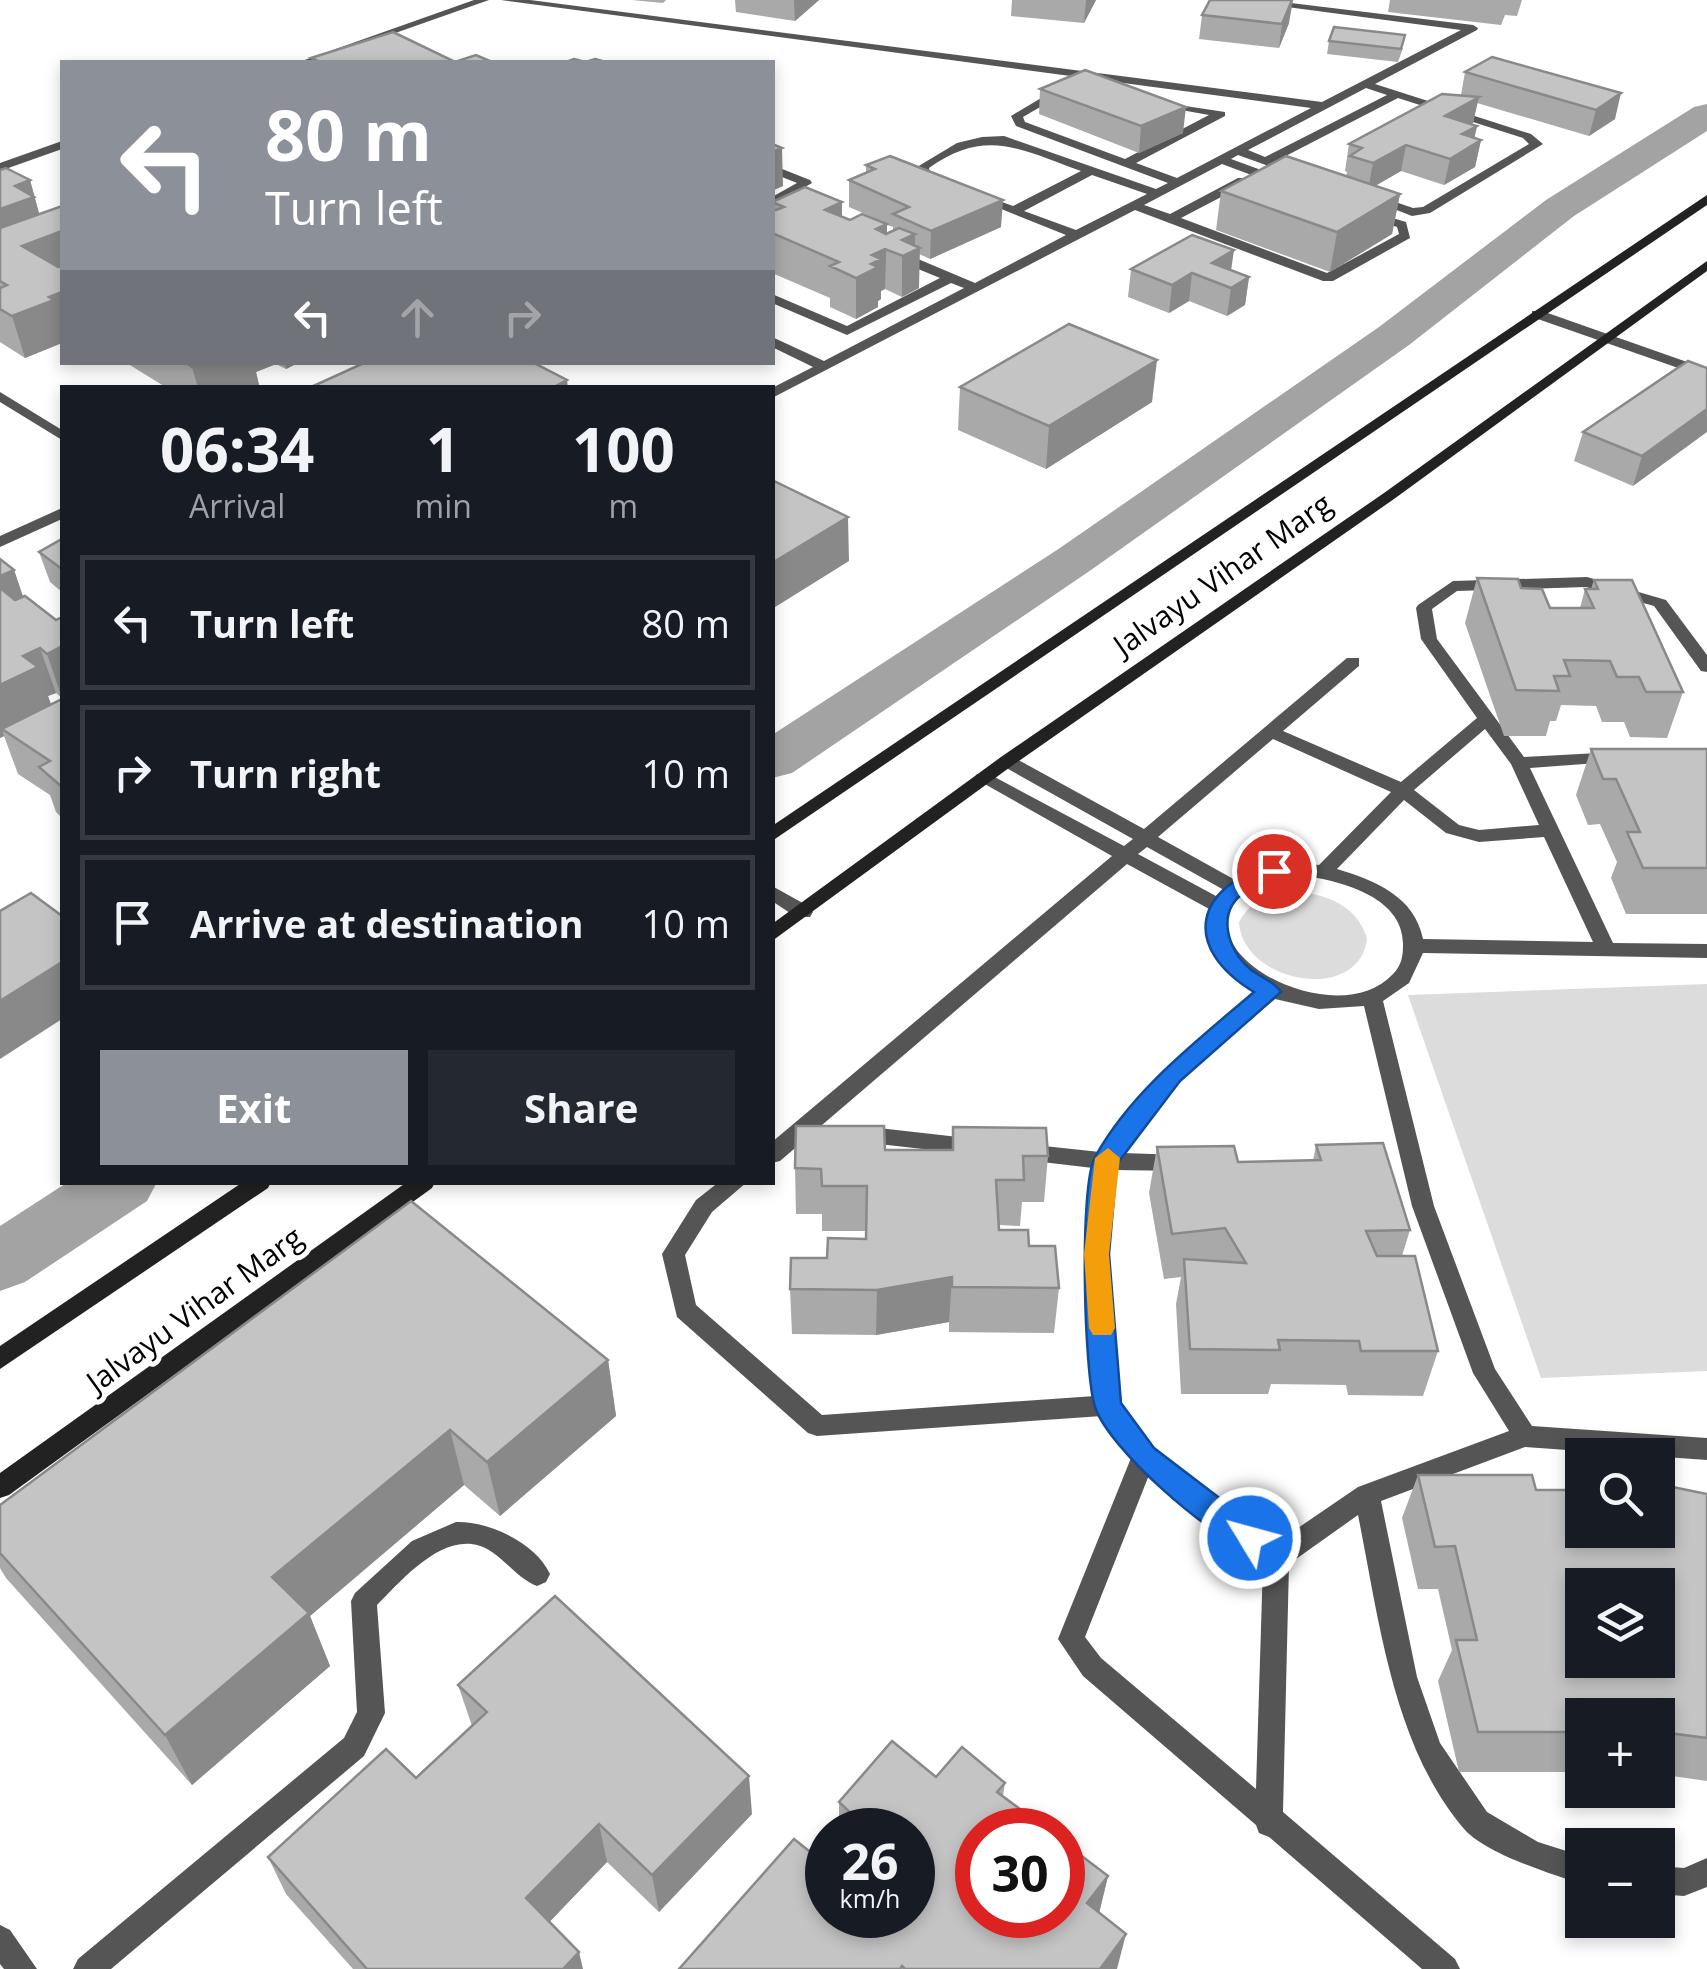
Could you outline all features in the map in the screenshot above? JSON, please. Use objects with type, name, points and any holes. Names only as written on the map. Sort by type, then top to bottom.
[{"type":"main road","name":"Jalvayu Vihar Marg","points":[[775,832],[1707,200]]},
{"type":"main road","name":"Jalvayu Vihar Marg","points":[[775,932],[983,778],[1388,496],[1707,265]]},
{"type":"main road","points":[[0,1359],[256,1185]]},
{"type":"main road","name":"Jalvayu Vihar Marg","points":[[0,1486],[420,1185]]},
{"type":"street","points":[[310,60],[484,0]]},
{"type":"street","points":[[506,0],[1323,106]]},
{"type":"street","points":[[775,392],[1472,28],[1240,0]]},
{"type":"street","points":[[1075,72],[1063,90],[1017,116],[1020,124],[1177,182]]},
{"type":"street","points":[[1350,191],[1401,209],[1426,210],[1537,144],[1527,136],[1365,84]]},
{"type":"street","points":[[1063,90],[1079,92]]},
{"type":"street","points":[[1266,161],[1397,94]]},
{"type":"street","points":[[1124,164],[1221,114],[1145,101]]},
{"type":"street","points":[[1076,235],[924,175],[923,167],[946,150],[986,138],[1004,140],[1157,193]]},
{"type":"street","points":[[0,167],[60,146]]},
{"type":"street","points":[[1238,150],[1317,179]]},
{"type":"street","points":[[1220,160],[1293,186]]},
{"type":"street","points":[[775,169],[806,184],[775,200]]},
{"type":"street","points":[[1014,211],[1092,170]]},
{"type":"street","points":[[1170,219],[1257,173]]},
{"type":"street","points":[[1134,205],[1328,278],[1406,235],[1402,225],[1366,212]]},
{"type":"street","points":[[882,250],[975,288]]},
{"type":"street","points":[[775,299],[846,331],[950,278]]},
{"type":"street","points":[[1538,314],[1707,374]]},
{"type":"street","points":[[775,344],[824,368]]},
{"type":"street","points":[[0,396],[60,435]]},
{"type":"street","points":[[0,542],[60,515]]},
{"type":"street","points":[[1606,950],[1518,763],[1429,640],[1424,608],[1453,586],[1587,582],[1660,603],[1707,667]]},
{"type":"street","points":[[775,1153],[810,1128],[1352,662]]},
{"type":"street","points":[[1324,871],[1403,790],[1485,720]]},
{"type":"street","points":[[1271,732],[1403,790],[1453,830],[1480,836],[1550,830]]},
{"type":"street","points":[[1518,763],[1632,755]]},
{"type":"street","points":[[1007,761],[1235,888]]},
{"type":"street","points":[[983,778],[1219,906]]},
{"type":"street","points":[[1274,871],[1324,871],[1376,891],[1397,908],[1410,926],[1415,946],[1410,968],[1396,986],[1372,998],[1339,1004],[1304,1002],[1270,992],[1242,974],[1223,952],[1215,929],[1219,906],[1235,888],[1274,871]]},
{"type":"street","points":[[775,894],[803,912]]},
{"type":"street","points":[[1415,946],[1707,951]]},
{"type":"street","points":[[1270,992],[1172,1074],[1105,1162],[1096,1254],[1108,1406],[1144,1457],[1276,1558]]},
{"type":"street","points":[[1372,998],[1404,1168],[1423,1206],[1485,1373],[1525,1436]]},
{"type":"street","points":[[810,1128],[1105,1162],[1202,1164]]},
{"type":"street","points":[[732,1185],[704,1206],[673,1254],[685,1310],[817,1426],[1108,1406]]},
{"type":"street","points":[[1276,1558],[1367,1495],[1525,1436],[1705,1453]]},
{"type":"street","points":[[1144,1457],[1071,1639],[1092,1668],[1446,1969]]},
{"type":"street","points":[[1367,1495],[1404,1677],[1430,1750],[1477,1822],[1532,1854],[1565,1865]]},
{"type":"street","points":[[88,1969],[354,1747],[371,1713],[364,1601],[423,1546],[460,1535],[491,1538],[537,1574]]},
{"type":"street","points":[[1270,1823],[1276,1558]]},
{"type":"street","points":[[1675,1881],[1684,1882],[1707,1872]]},
{"type":"street","points":[[0,1940],[22,1969]]},
{"type":"shaded area","points":[[1295,891],[1319,895],[1356,917],[1367,938],[1360,959],[1344,972],[1324,978],[1302,978],[1279,972],[1259,960],[1245,943],[1239,922],[1250,907],[1270,895]]},
{"type":"shaded area","points":[[1707,984],[1707,1371],[1541,1378],[1408,995]]},
{"type":"building","points":[[1210,0],[1292,0],[1282,24],[1202,15]]},
{"type":"building","points":[[1334,27],[1405,35],[1401,49],[1329,41]]},
{"type":"building","points":[[393,32],[451,60],[316,60],[311,58]]},
{"type":"building","points":[[476,55],[487,60],[461,60]]},
{"type":"building","points":[[1492,57],[1621,93],[1596,110],[1465,72]]},
{"type":"building","points":[[1085,70],[1186,107],[1141,126],[1040,89]]},
{"type":"building","points":[[1442,94],[1479,97],[1445,116],[1477,126],[1462,134],[1481,140],[1450,159],[1406,145],[1373,163],[1350,156],[1362,148],[1349,144]]},
{"type":"building","points":[[890,156],[1003,200],[931,231],[893,214],[909,207],[849,180],[875,169],[866,165]]},
{"type":"building","points":[[1286,156],[1400,194],[1337,232],[1221,191]]},
{"type":"building","points":[[6,168],[30,180],[15,186],[34,197],[0,209],[0,170]]},
{"type":"building","points":[[805,187],[842,202],[825,210],[850,220],[862,214],[887,224],[876,229],[886,234],[899,228],[915,234],[902,240],[920,248],[903,256],[885,249],[872,255],[881,259],[871,264],[878,267],[856,278],[830,266],[839,262],[775,234],[775,210],[784,207],[775,201]]},
{"type":"building","points":[[60,207],[60,232],[22,246],[60,266],[60,293],[49,297],[54,300],[12,316],[0,309],[0,288],[7,285],[0,281],[0,228]]},
{"type":"building","points":[[1192,235],[1234,250],[1212,263],[1249,277],[1231,288],[1192,273],[1172,285],[1131,269]]},
{"type":"building","points":[[1069,324],[1157,360],[1049,426],[960,387]]},
{"type":"building","points":[[1688,361],[1707,368],[1707,409],[1642,456],[1583,432]]},
{"type":"building","points":[[359,365],[538,365],[567,380],[558,385],[316,385]]},
{"type":"building","points":[[775,481],[848,517],[775,561]]},
{"type":"building","points":[[60,540],[60,568],[39,552]]},
{"type":"building","points":[[0,559],[14,570],[0,576]]},
{"type":"building","points":[[1477,578],[1518,579],[1521,588],[1542,589],[1550,608],[1594,608],[1585,589],[1598,589],[1594,580],[1632,580],[1683,692],[1646,692],[1639,677],[1617,677],[1610,661],[1564,660],[1570,676],[1554,676],[1559,691],[1516,690]]},
{"type":"building","points":[[0,588],[15,600],[25,596],[56,620],[60,618],[60,647],[47,654],[40,648],[23,656],[38,667],[0,685]]},
{"type":"building","points":[[60,700],[60,785],[39,767],[50,761],[2,729]]},
{"type":"building","points":[[1591,749],[1707,749],[1707,868],[1643,868],[1627,832],[1640,832],[1616,779],[1603,779]]},
{"type":"building","points":[[31,893],[60,915],[60,963],[0,1001],[0,911]]},
{"type":"building","points":[[796,1126],[884,1126],[885,1150],[953,1150],[953,1127],[1046,1128],[1048,1156],[1023,1156],[1024,1180],[996,1180],[999,1230],[1028,1230],[1029,1246],[1055,1246],[1059,1288],[952,1287],[952,1277],[877,1290],[790,1289],[791,1258],[827,1258],[828,1238],[866,1239],[867,1186],[822,1186],[821,1169],[795,1168]]},
{"type":"building","points":[[1383,1143],[1410,1230],[1366,1231],[1377,1256],[1415,1256],[1438,1351],[1361,1351],[1359,1341],[1278,1340],[1280,1350],[1190,1349],[1184,1259],[1246,1263],[1225,1228],[1172,1234],[1157,1147],[1234,1146],[1238,1162],[1321,1160],[1316,1145]]},
{"type":"building","points":[[411,1201],[608,1360],[487,1462],[450,1430],[272,1577],[309,1613],[165,1735],[0,1553],[0,1505]]},
{"type":"building","points":[[1418,1475],[1532,1475],[1536,1490],[1565,1490],[1565,1548],[1675,1548],[1675,1487],[1707,1494],[1707,1738],[1675,1734],[1675,1698],[1565,1698],[1565,1732],[1478,1732],[1456,1640],[1477,1640],[1455,1546],[1435,1547]]},
{"type":"building","points":[[555,1596],[749,1776],[652,1875],[599,1824],[526,1898],[579,1952],[563,1969],[367,1969],[268,1857],[386,1749],[416,1778],[487,1712],[458,1685]]},
{"type":"building","points":[[892,1741],[936,1777],[962,1747],[1005,1783],[997,1792],[1018,1808],[955,1808],[955,1938],[1085,1938],[1085,1858],[1108,1876],[1087,1903],[1126,1934],[1100,1969],[679,1969],[794,1839],[805,1848],[805,1938],[935,1938],[935,1808],[845,1808],[839,1802]]},
{"type":"waterway","points":[[775,759],[1074,560],[1394,336],[1560,208],[1707,115]]},
{"type":"waterway","points":[[0,1262],[118,1185]]},
{"type":"slow traffic","points":[[1102,1328],[1096,1254],[1108,1158]]},
{"type":"route","points":[[1250,1538],[1144,1457],[1108,1406],[1096,1254],[1105,1162],[1172,1074],[1270,992],[1242,974],[1223,952],[1215,929],[1219,906],[1235,888],[1252,877],[1274,871]]}]
